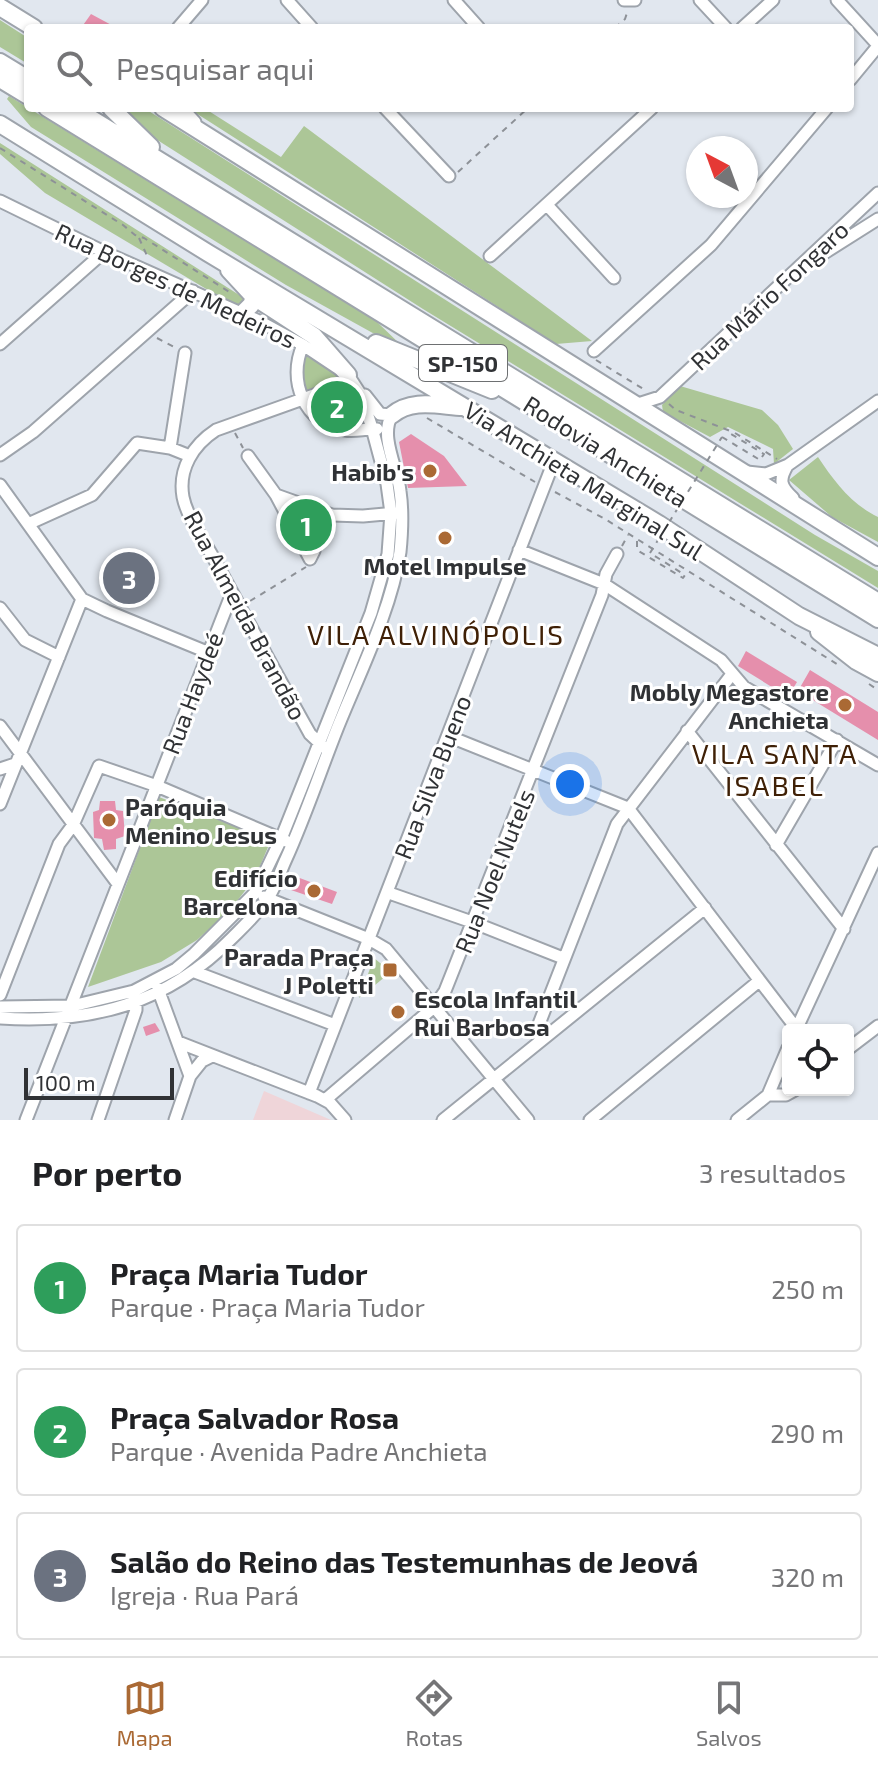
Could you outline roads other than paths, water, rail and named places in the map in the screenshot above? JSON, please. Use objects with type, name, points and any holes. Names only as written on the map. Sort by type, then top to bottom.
[{"type":"highway","points":[[4,10],[27,24]]},
{"type":"highway","points":[[4,10],[24,27]]},
{"type":"highway","points":[[0,62],[24,77]]},
{"type":"highway","points":[[0,79],[24,94]]},
{"type":"highway","name":"Rodovia Anchieta","points":[[54,112],[878,619]]},
{"type":"highway","name":"Rodovia Anchieta","points":[[81,112],[878,602]]},
{"type":"highway","points":[[115,112],[146,142],[203,187]]},
{"type":"highway","name":"SP-150","points":[[169,112],[878,557]]},
{"type":"highway","name":"Via Anchieta Marginal Sul","points":[[0,124],[659,524],[799,616],[878,656]]},
{"type":"highway","points":[[223,262],[254,297],[314,336],[345,380]]},
{"type":"highway","points":[[243,313],[254,297]]},
{"type":"highway","points":[[334,326],[532,406]]},
{"type":"highway","points":[[392,415],[412,404],[465,407]]},
{"type":"highway","points":[[799,616],[871,677]]},
{"type":"street","points":[[181,24],[202,0]]},
{"type":"street","points":[[287,0],[308,24]]},
{"type":"street","points":[[454,0],[475,24]]},
{"type":"street","points":[[700,0],[722,24]]},
{"type":"street","points":[[746,24],[773,0]]},
{"type":"street","points":[[837,0],[878,45],[854,75]]},
{"type":"street","points":[[186,112],[209,137]]},
{"type":"street","points":[[389,112],[449,176]]},
{"type":"street","points":[[490,256],[648,112]]},
{"type":"street","points":[[594,351],[721,235],[824,112]]},
{"type":"street","name":"Rua Mário Fongaro","points":[[662,396],[878,193]]},
{"type":"street","name":"Rua Borges de Medeiros","points":[[0,201],[104,252],[243,313],[303,345],[345,380]]},
{"type":"street","points":[[547,205],[614,278]]},
{"type":"street","points":[[857,214],[860,222],[867,227]]},
{"type":"street","points":[[800,268],[878,219]]},
{"type":"street","points":[[0,344],[104,252]]},
{"type":"street","points":[[0,455],[41,425],[193,291]]},
{"type":"street","points":[[0,324],[10,335]]},
{"type":"street","points":[[303,345],[297,361],[296,377],[301,399],[316,417],[336,428],[354,431],[372,428],[379,431],[391,449]]},
{"type":"street","points":[[170,448],[185,353]]},
{"type":"street","points":[[0,1018],[33,1020],[160,993],[195,972],[221,950],[268,898],[293,843],[378,593],[396,512],[399,482],[387,427],[392,415],[380,414],[345,380],[230,423],[204,438],[190,456],[145,442],[135,444],[92,495],[28,524]]},
{"type":"street","points":[[361,394],[396,512]]},
{"type":"street","points":[[635,405],[662,396]]},
{"type":"street","points":[[659,420],[658,406],[662,396]]},
{"type":"street","points":[[735,468],[759,475],[788,465],[878,401]]},
{"type":"street","name":"Rua Almeida Brandão","points":[[190,456],[183,479],[185,503],[310,734],[324,747]]},
{"type":"street","points":[[248,456],[276,495],[310,559],[321,513]]},
{"type":"street","name":"Rua Silva Bueno","points":[[309,1093],[554,461]]},
{"type":"street","points":[[788,465],[781,483],[784,490],[809,514]]},
{"type":"street","points":[[0,485],[82,599],[207,652]]},
{"type":"street","points":[[276,495],[321,513],[352,516],[396,512]]},
{"type":"street","points":[[519,550],[604,584],[721,660],[744,687],[878,765]]},
{"type":"street","name":"Rua Noel Nutels","points":[[325,1100],[434,1007],[452,975],[602,595],[606,574],[617,554]]},
{"type":"street","name":"Rua Haydeé","points":[[26,1120],[232,593]]},
{"type":"street","points":[[0,804],[82,599]]},
{"type":"street","points":[[0,608],[25,640],[59,657]]},
{"type":"street","points":[[540,1040],[539,1024],[617,824],[732,674]]},
{"type":"street","points":[[0,726],[17,759],[118,884]]},
{"type":"street","points":[[687,731],[844,929]]},
{"type":"street","points":[[448,736],[628,808],[792,1024]]},
{"type":"street","points":[[776,845],[837,740]]},
{"type":"street","points":[[98,1120],[136,997],[212,939],[255,893],[324,747]]},
{"type":"street","points":[[0,769],[17,759]]},
{"type":"street","points":[[0,995],[59,844],[73,825],[99,766],[157,786],[293,843]]},
{"type":"street","points":[[798,1024],[878,853]]},
{"type":"street","points":[[255,893],[369,939],[386,949],[528,1120]]},
{"type":"street","points":[[389,893],[563,958]]},
{"type":"street","points":[[443,1120],[705,908]]},
{"type":"street","points":[[195,972],[335,1025]]},
{"type":"street","points":[[155,981],[190,1076]]},
{"type":"street","points":[[590,1120],[759,981]]},
{"type":"street","points":[[0,1007],[70,1012]]},
{"type":"street","points":[[854,1044],[878,1026]]},
{"type":"street","points":[[178,1042],[325,1100],[345,1120]]},
{"type":"street","points":[[189,1120],[176,1117],[190,1076],[202,1061],[212,1056]]},
{"type":"street","points":[[737,1120],[768,1095],[782,1062]]},
{"type":"street","points":[[768,1095],[782,1095]]},
{"type":"place","name":"Praça Salvador Rosa","points":[[337,407]]},
{"type":"place","name":"Habib's","points":[[430,471]]},
{"type":"place","name":"Praça Maria Tudor","points":[[306,525]]},
{"type":"place","name":"Motel Impulse","points":[[445,538]]},
{"type":"place","name":"Salão do Reino das Testemunhas de Jeová","points":[[129,578]]},
{"type":"place","name":"Mobly Megastore Anchieta","points":[[845,705]]},
{"type":"place","name":"Paróquia Menino Jesus","points":[[109,820]]},
{"type":"place","name":"Edifício Barcelona","points":[[314,891]]},
{"type":"place","name":"Parada Praça J Poletti","points":[[390,970]]},
{"type":"place","name":"Escola Infantil Rui Barbosa","points":[[398,1012]]},
{"type":"district","name":"VILA ALVINÓPOLIS","points":[[436,634]]},
{"type":"district","name":"VILA SANTA ISABEL","points":[[775,769]]}]
